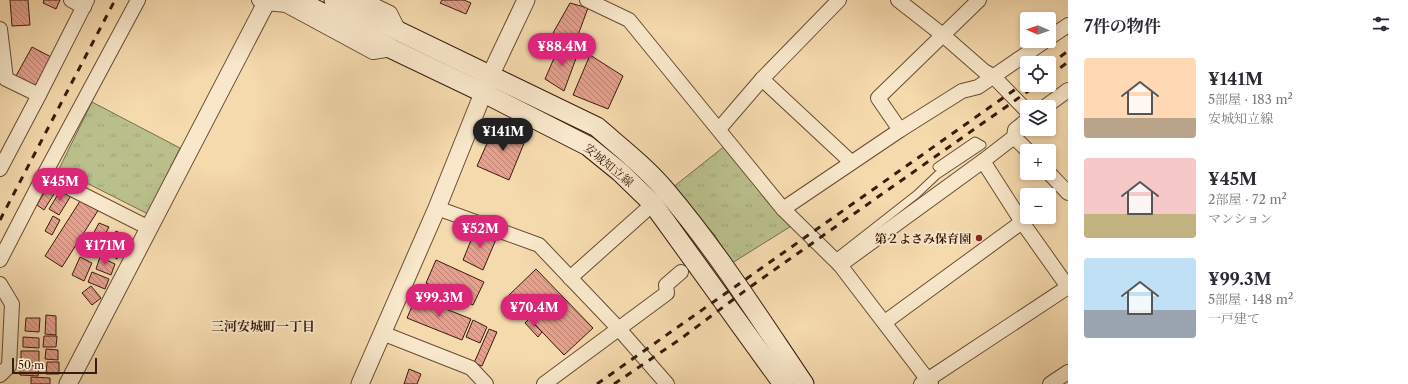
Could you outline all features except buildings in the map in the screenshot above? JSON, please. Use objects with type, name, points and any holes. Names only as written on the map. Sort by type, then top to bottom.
[{"type":"main road","name":"安城知立線","points":[[298,0],[396,41],[487,84],[597,127],[633,158],[666,190],[723,265],[804,384]]},
{"type":"main road","name":"安城知立線","points":[[334,0],[396,41]]},
{"type":"main road","name":"安城知立線","points":[[487,84],[588,146],[620,172],[652,204],[783,384]]},
{"type":"street","points":[[0,169],[39,96],[85,3],[71,0]]},
{"type":"street","points":[[0,260],[138,0]]},
{"type":"street","points":[[71,383],[262,2],[286,5],[373,52],[396,41],[390,13],[363,0]]},
{"type":"street","points":[[360,384],[437,208],[487,84],[526,0]]},
{"type":"street","points":[[588,0],[630,20],[783,209],[837,262],[885,322],[926,382],[1068,287],[1023,224]]},
{"type":"street","points":[[719,129],[762,79],[839,0]]},
{"type":"street","points":[[899,0],[944,36],[984,71],[993,76],[1020,104]]},
{"type":"street","points":[[900,130],[878,98],[944,36],[979,0]]},
{"type":"street","points":[[1056,33],[1068,25]]},
{"type":"street","points":[[0,34],[6,79],[39,96]]},
{"type":"street","points":[[783,209],[900,130],[962,91],[978,87],[1035,48]]},
{"type":"street","points":[[762,79],[851,162]]},
{"type":"street","points":[[1054,100],[1068,90]]},
{"type":"street","points":[[1020,125],[1014,130],[1014,137],[1021,144]]},
{"type":"street","points":[[837,262],[983,162],[1014,137]]},
{"type":"street","points":[[983,162],[1020,219]]},
{"type":"street","points":[[44,175],[149,228]]},
{"type":"street","points":[[1056,180],[1068,193]]},
{"type":"street","points":[[437,208],[539,245],[619,329],[667,384]]},
{"type":"street","points":[[570,278],[645,211]]},
{"type":"street","points":[[885,322],[1020,223]]},
{"type":"street","points":[[544,384],[667,293],[666,285],[681,272]]},
{"type":"street","points":[[0,284],[12,304],[9,366],[0,375]]},
{"type":"street","points":[[382,333],[471,368],[486,384]]},
{"type":"street","points":[[1050,384],[1068,372]]},
{"type":"lane","points":[[837,262],[917,194],[937,175],[982,145],[975,141],[937,167]]},
{"type":"green space","points":[[92,102],[180,148],[148,214],[59,169]]},
{"type":"green space","points":[[726,145],[793,225],[732,263],[714,234],[672,188]]},
{"type":"railway","points":[[0,220],[115,0]]},
{"type":"railway","points":[[1056,60],[1068,51]]},
{"type":"railway","points":[[1056,71],[1068,62]]},
{"type":"railway","points":[[597,384],[1020,86]]},
{"type":"railway","points":[[614,384],[679,340],[750,287],[1027,92]]},
{"type":"place","name":"第２よさみ保育園","points":[[979,238]]},
{"type":"district","name":"三河安城町一丁目","points":[[263,326]]}]
